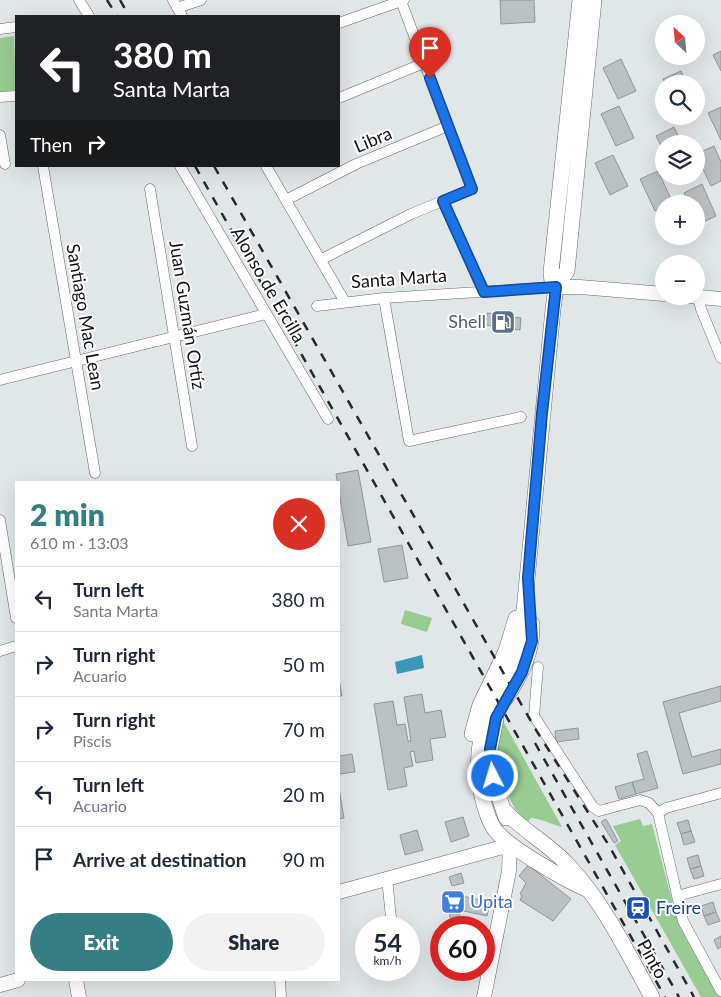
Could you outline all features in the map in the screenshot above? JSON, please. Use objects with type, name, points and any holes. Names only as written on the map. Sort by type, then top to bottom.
[{"type":"main road","points":[[556,287],[552,282],[551,272],[580,0]]},
{"type":"main road","points":[[486,779],[478,758],[483,728],[492,704],[512,667],[521,641],[542,413],[556,287],[567,271],[594,0]]},
{"type":"main road","name":"Santa Marta","points":[[556,287],[580,287],[655,293]]},
{"type":"main road","points":[[705,298],[721,299]]},
{"type":"main road","points":[[484,997],[509,871],[510,845],[504,810],[486,779],[472,743],[474,724],[483,698],[506,651],[528,578]]},
{"type":"main road","points":[[486,779],[496,718],[522,672],[532,641],[528,578]]},
{"type":"main road","name":"Pinto","points":[[486,779],[493,827],[499,836],[510,845],[565,879],[586,889]]},
{"type":"main road","name":"Pinto","points":[[504,810],[562,858],[601,906],[652,997]]},
{"type":"main road","points":[[340,892],[510,845]]},
{"type":"main road","points":[[0,985],[15,981]]},
{"type":"main road","points":[[76,981],[79,997]]},
{"type":"street","points":[[79,0],[88,15]]},
{"type":"street","points":[[177,8],[201,0]]},
{"type":"street","points":[[320,260],[382,228],[472,189],[402,0],[340,23]]},
{"type":"street","points":[[0,29],[15,27]]},
{"type":"street","points":[[340,98],[424,63]]},
{"type":"street","points":[[0,97],[15,96]]},
{"type":"street","name":"Libra","points":[[286,200],[356,164],[448,126]]},
{"type":"street","points":[[0,135],[2,164],[15,163]]},
{"type":"street","name":"Santiago Mac Lean","points":[[43,167],[95,473]]},
{"type":"street","name":"Alonso de Ercilla","points":[[181,167],[328,419]]},
{"type":"street","points":[[267,167],[345,302]]},
{"type":"street","name":"Juan Guzmán Ortíz","points":[[150,189],[192,446]]},
{"type":"street","points":[[443,201],[484,292]]},
{"type":"street","name":"Santa Marta","points":[[317,306],[384,298],[556,287]]},
{"type":"street","points":[[384,298],[409,441],[521,417]]},
{"type":"street","points":[[699,305],[721,358]]},
{"type":"street","points":[[0,380],[266,314]]},
{"type":"street","points":[[0,520],[2,550],[15,613]]},
{"type":"street","points":[[0,651],[15,646]]},
{"type":"street","points":[[538,667],[534,716],[593,807],[599,811],[640,800],[658,813],[677,896],[687,929],[721,991]]},
{"type":"street","points":[[658,813],[666,808],[721,793]]},
{"type":"street","points":[[387,878],[391,916]]},
{"type":"street","points":[[677,896],[721,884]]},
{"type":"street","points":[[280,981],[281,997]]},
{"type":"green space","points":[[14,36],[15,90],[0,92],[0,38]]},
{"type":"green space","points":[[405,610],[432,618],[427,632],[401,624]]},
{"type":"green space","points":[[502,719],[562,827],[531,818],[528,822],[521,817],[515,808],[504,784],[497,758],[496,738]]},
{"type":"green space","points":[[640,819],[643,826],[652,824],[678,923],[719,997],[701,997],[615,845],[621,841],[613,826]]},
{"type":"water","points":[[422,655],[424,668],[397,674],[395,662]]},
{"type":"building","points":[[500,0],[534,0],[535,22],[501,24]]},
{"type":"building","points":[[721,51],[721,71],[713,55]]},
{"type":"building","points":[[621,59],[636,91],[618,99],[603,68]]},
{"type":"building","points":[[681,71],[683,75],[672,75]]},
{"type":"building","points":[[619,106],[634,138],[616,146],[601,114]]},
{"type":"building","points":[[721,107],[721,140],[708,113]]},
{"type":"building","points":[[674,127],[678,135],[658,135]]},
{"type":"building","points":[[714,146],[721,162],[721,181],[711,186],[705,173],[705,150]]},
{"type":"building","points":[[613,155],[628,186],[610,195],[595,163]]},
{"type":"building","points":[[655,172],[655,185],[665,185],[669,195],[655,195],[655,211],[640,179]]},
{"type":"building","points":[[702,185],[716,216],[705,221],[705,195],[685,195],[684,193]]},
{"type":"building","name":"Shell","points":[[487,313],[521,318],[520,330],[485,325]]},
{"type":"building","points":[[358,470],[371,542],[348,546],[340,498],[340,481],[337,481],[336,474]]},
{"type":"building","points":[[402,545],[408,578],[384,582],[378,549]]},
{"type":"building","points":[[721,686],[721,701],[679,713],[692,757],[721,749],[721,764],[683,774],[663,702]]},
{"type":"building","points":[[422,694],[425,713],[441,710],[446,737],[430,739],[433,760],[416,763],[414,751],[410,752],[413,766],[404,768],[407,786],[388,790],[374,704],[393,701],[397,725],[405,724],[408,741],[411,741],[404,697]]},
{"type":"building","points":[[578,728],[579,739],[556,742],[555,731]]},
{"type":"building","points":[[647,751],[658,788],[636,794],[632,782],[644,779],[637,754]]},
{"type":"building","points":[[352,754],[355,772],[340,774],[340,756]]},
{"type":"building","points":[[632,782],[636,794],[619,799],[615,787]]},
{"type":"building","points":[[340,795],[344,818],[340,819]]},
{"type":"building","points":[[463,817],[469,836],[451,842],[445,822]]},
{"type":"building","points":[[606,819],[618,841],[614,843],[601,822]]},
{"type":"building","points":[[688,820],[691,831],[681,834],[677,823]]},
{"type":"building","points":[[417,830],[423,850],[405,855],[400,835]]},
{"type":"building","points":[[691,831],[695,842],[684,845],[681,834]]},
{"type":"building","points":[[698,855],[701,866],[690,869],[687,858]]},
{"type":"building","points":[[528,865],[571,899],[553,921],[520,900],[522,896],[520,894],[526,883],[519,876]]},
{"type":"building","points":[[701,866],[704,876],[694,879],[690,869]]},
{"type":"building","points":[[461,873],[464,883],[452,886],[449,877]]},
{"type":"building","name":"Upita","points":[[456,891],[460,916],[450,916],[447,892]]},
{"type":"building","points":[[458,895],[490,902],[487,916],[459,910]]},
{"type":"building","points":[[713,902],[716,912],[704,916],[701,906]]},
{"type":"building","points":[[716,912],[720,921],[708,925],[704,916]]},
{"type":"building","points":[[721,936],[721,947],[718,949],[714,940]]},
{"type":"railway","points":[[107,0],[116,15]]},
{"type":"railway","points":[[120,0],[128,15]]},
{"type":"railway","points":[[196,167],[665,997]]},
{"type":"railway","points":[[215,167],[536,730],[608,844],[694,997]]},
{"type":"railway","points":[[535,743],[679,997]]},
{"type":"place","name":"Shell","points":[[503,322]]},
{"type":"place","name":"Upita","points":[[453,902]]},
{"type":"place","name":"Freire","points":[[638,908]]},
{"type":"route","points":[[430,78],[472,189],[443,201],[484,292],[556,287],[542,413],[528,578],[532,641],[522,672],[505,698],[493,728],[490,760],[493,776]]}]
